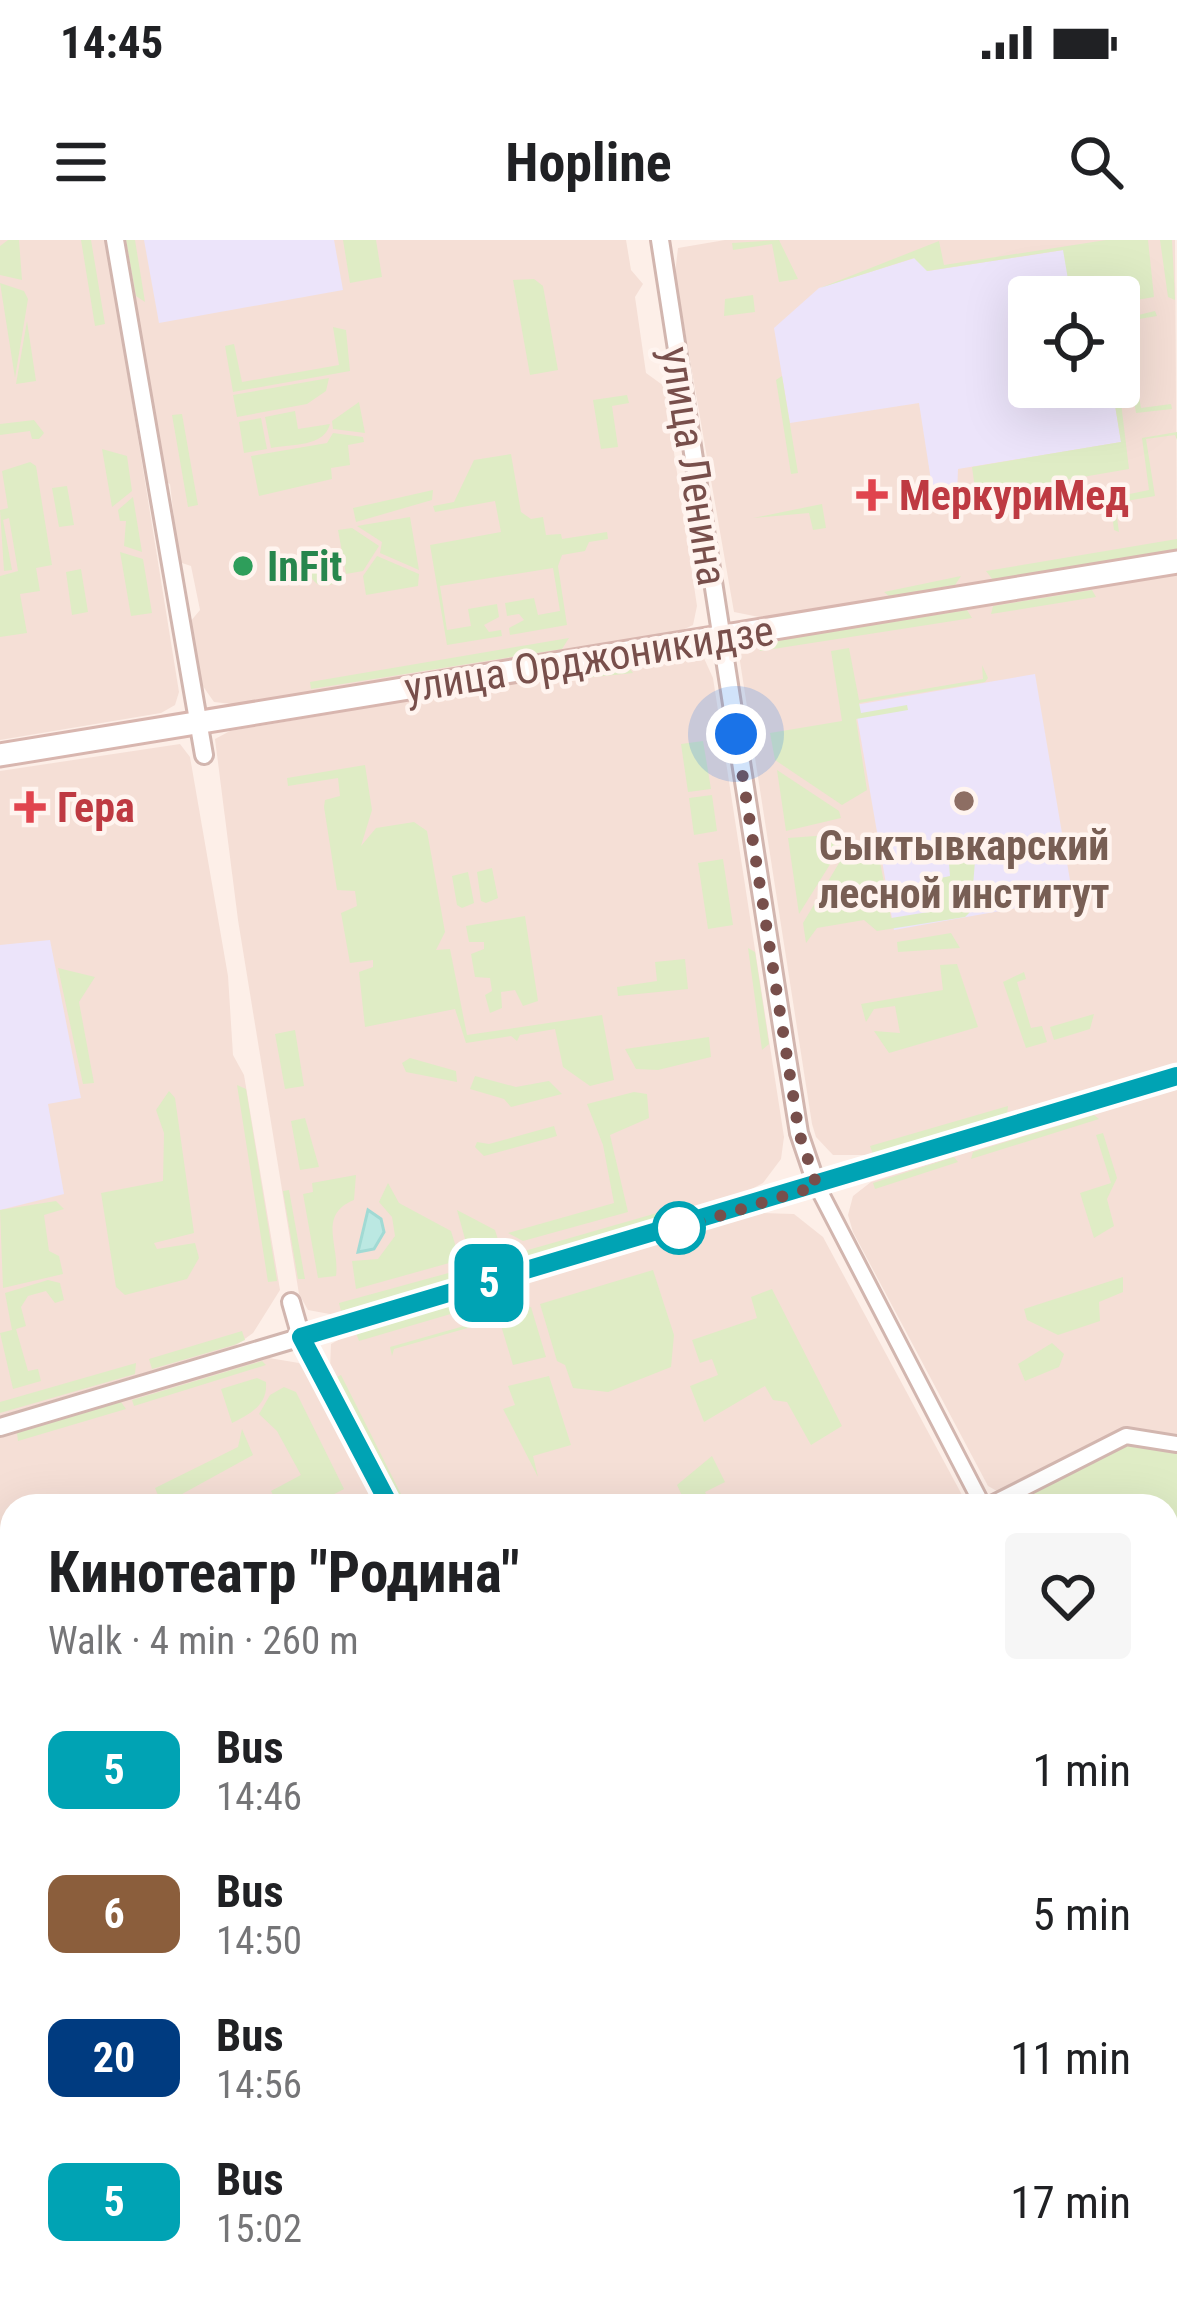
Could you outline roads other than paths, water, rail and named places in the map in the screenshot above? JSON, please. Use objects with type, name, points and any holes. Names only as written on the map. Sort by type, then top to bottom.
[{"type":"main road","name":"улица Орджоникидзе","points":[[0,754],[1177,562]]},
{"type":"street","points":[[116,240],[203,755]]},
{"type":"street","name":"улица Ленина","points":[[660,240],[799,1133],[817,1186],[980,1494]]},
{"type":"street","points":[[0,1427],[1177,1076]]},
{"type":"street","points":[[291,1302],[301,1337],[384,1494]]},
{"type":"street","name":"улица Ленина","points":[[1010,1494],[1126,1436],[1177,1444]]},
{"type":"water","points":[[368,1210],[381,1219],[384,1232],[374,1249],[358,1252]]},
{"type":"place","name":"МеркуриМед","points":[[872,495]]},
{"type":"place","name":"InFit","points":[[243,566]]},
{"type":"place","name":"Сыктывкарский лесной институт","points":[[964,801]]},
{"type":"place","name":"Гера","points":[[30,807]]}]
